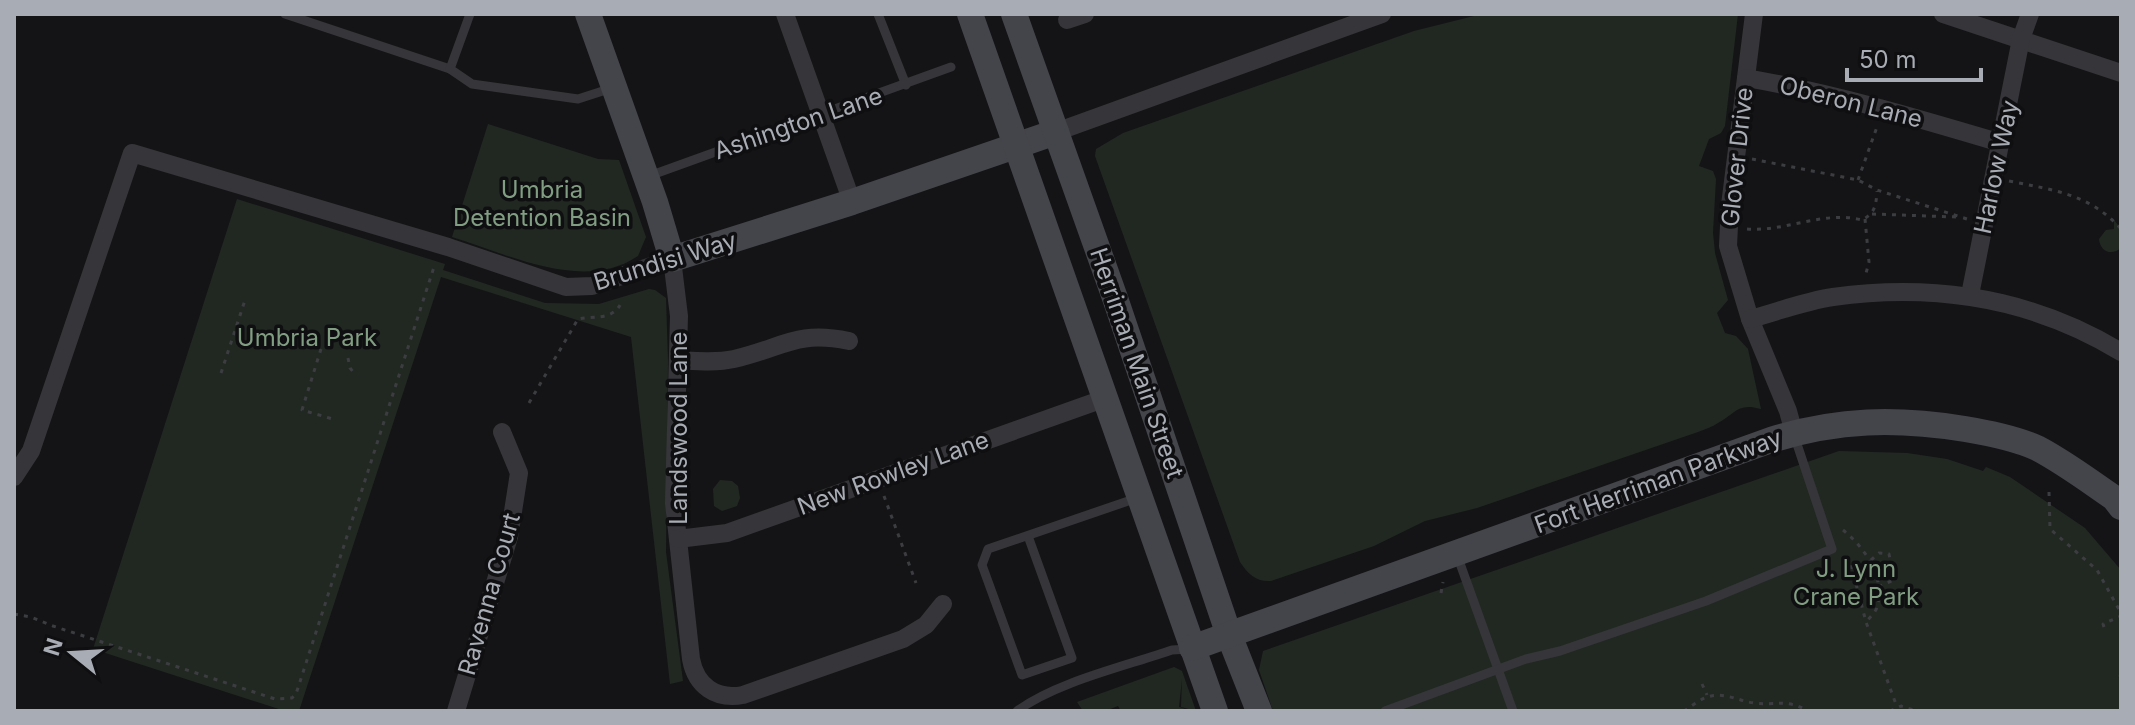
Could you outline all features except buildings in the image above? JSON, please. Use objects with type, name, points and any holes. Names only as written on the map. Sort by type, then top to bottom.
[{"type":"street","points":[[588,14],[672,259]]},
{"type":"street","points":[[785,14],[852,202]]},
{"type":"street","name":"Herriman Main Street","points":[[970,14],[1215,711]]},
{"type":"street","name":"Herriman Main Street","points":[[1014,14],[1229,635],[1259,711]]},
{"type":"street","name":"Glover Drive","points":[[1754,14],[1728,246],[1750,319],[1794,433]]},
{"type":"street","points":[[1943,14],[2121,73]]},
{"type":"street","name":"Harlow Way","points":[[1970,295],[2021,39],[2030,14]]},
{"type":"street","name":"Brundisi Way","points":[[14,477],[31,451],[132,153],[448,247],[566,287],[592,286],[1017,146],[1376,15]]},
{"type":"street","name":"Oberon Lane","points":[[1746,78],[1797,86],[1885,108],[2001,143]]},
{"type":"street","name":"Landswood Lane","points":[[672,259],[679,316],[674,503],[691,659],[696,677],[706,688],[726,696],[743,695],[903,639],[926,625],[943,604]]},
{"type":"street","points":[[1750,319],[1830,297],[1893,292],[1970,295],[2011,305],[2093,336],[2121,352]]},
{"type":"street","points":[[678,360],[733,359],[798,338],[823,336],[849,341]]},
{"type":"street","name":"New Rowley Lane","points":[[678,539],[727,533],[1106,398]]},
{"type":"street","name":"Fort Herriman Parkway","points":[[1192,648],[1794,433],[1876,420],[1920,422],[1993,434],[2035,447],[2114,498],[2121,507]]},
{"type":"street","name":"Ravenna Court","points":[[456,711],[509,537],[519,473],[502,432]]},
{"type":"lane","points":[[285,14],[450,69],[472,84],[578,99],[615,87]]},
{"type":"lane","points":[[450,69],[470,14]]},
{"type":"lane","points":[[878,14],[906,85]]},
{"type":"lane","name":"Ashington Lane","points":[[646,177],[951,67]]},
{"type":"lane","points":[[1385,711],[1706,601],[1832,549],[1794,433]]},
{"type":"lane","points":[[1028,536],[1072,658],[1022,675],[982,565],[988,549],[1140,497]]},
{"type":"lane","points":[[1456,552],[1513,711]]},
{"type":"lane","points":[[1017,711],[1041,696],[1172,650],[1192,648]]},
{"type":"path","points":[[1858,180],[1875,126],[1882,118]]},
{"type":"path","points":[[1752,159],[1858,180],[1877,190],[1971,220]]},
{"type":"path","points":[[2009,181],[2073,194],[2109,215],[2121,229]]},
{"type":"path","points":[[1743,229],[1763,230],[1833,217],[1865,219],[1872,214],[1876,205],[1877,190]]},
{"type":"path","points":[[1872,214],[1964,218]]},
{"type":"path","points":[[1865,219],[1869,262],[1865,285]]},
{"type":"path","points":[[14,614],[31,617],[275,699],[292,698],[296,694],[434,267]]},
{"type":"path","points":[[221,373],[246,297]]},
{"type":"path","points":[[529,403],[578,319],[611,314],[620,305]]},
{"type":"path","points":[[321,349],[302,410],[336,420]]},
{"type":"path","points":[[348,358],[350,368],[356,375]]},
{"type":"path","points":[[882,491],[916,583]]},
{"type":"path","points":[[2049,492],[2050,529],[2097,570],[2121,614],[2103,624],[2104,627]]},
{"type":"path","points":[[1843,530],[1871,560],[1878,587],[1877,608],[1866,622]]},
{"type":"path","points":[[1871,560],[1879,553],[1889,554],[1894,580],[1878,587]]},
{"type":"path","points":[[1851,565],[1866,622],[1897,707]]},
{"type":"path","points":[[1441,593],[1443,582]]},
{"type":"path","points":[[1702,684],[1708,696]]},
{"type":"path","points":[[1684,711],[1708,696],[1733,696],[1746,701],[1784,701],[1808,711]]},
{"type":"path","points":[[1746,701],[1747,711]]},
{"type":"path","points":[[1890,711],[1907,706],[1916,711]]},
{"type":"green space","points":[[1482,14],[1738,14],[1725,126],[1721,133],[1709,139],[1699,166],[1713,171],[1716,179],[1713,233],[1715,253],[1728,300],[1717,313],[1725,333],[1736,336],[1748,349],[1761,409],[1741,408],[1698,432],[1477,508],[1425,521],[1374,546],[1271,581],[1257,579],[1240,562],[1095,156],[1096,149],[1123,133],[1414,31]]},
{"type":"green space","name":"Umbria Detention Basin","points":[[488,124],[598,159],[619,160],[646,237],[638,256],[617,267],[570,271],[545,267],[452,237]]},
{"type":"green space","name":"Umbria Park","points":[[237,199],[445,264],[443,270],[545,303],[599,304],[649,289],[666,298],[666,552],[683,681],[670,684],[631,337],[441,277],[299,711],[285,711],[93,649]]},
{"type":"green space","points":[[2114,220],[2121,229],[2121,248],[2110,252],[2104,250],[2099,239],[2106,230],[2114,229]]},
{"type":"green space","name":"J. Lynn Crane Park","points":[[1839,451],[1907,453],[1947,459],[1983,471],[1986,467],[2010,477],[2085,528],[2121,570],[2121,711],[1273,711],[1259,670],[1263,651]]},
{"type":"green space","points":[[720,480],[732,481],[738,486],[740,498],[737,506],[722,511],[714,506],[713,489]]},
{"type":"green space","points":[[1174,667],[1182,671],[1196,711],[1181,707],[1182,679],[1179,707],[1191,711],[1121,711],[1118,706],[1105,711],[1083,711],[1077,702]]}]
